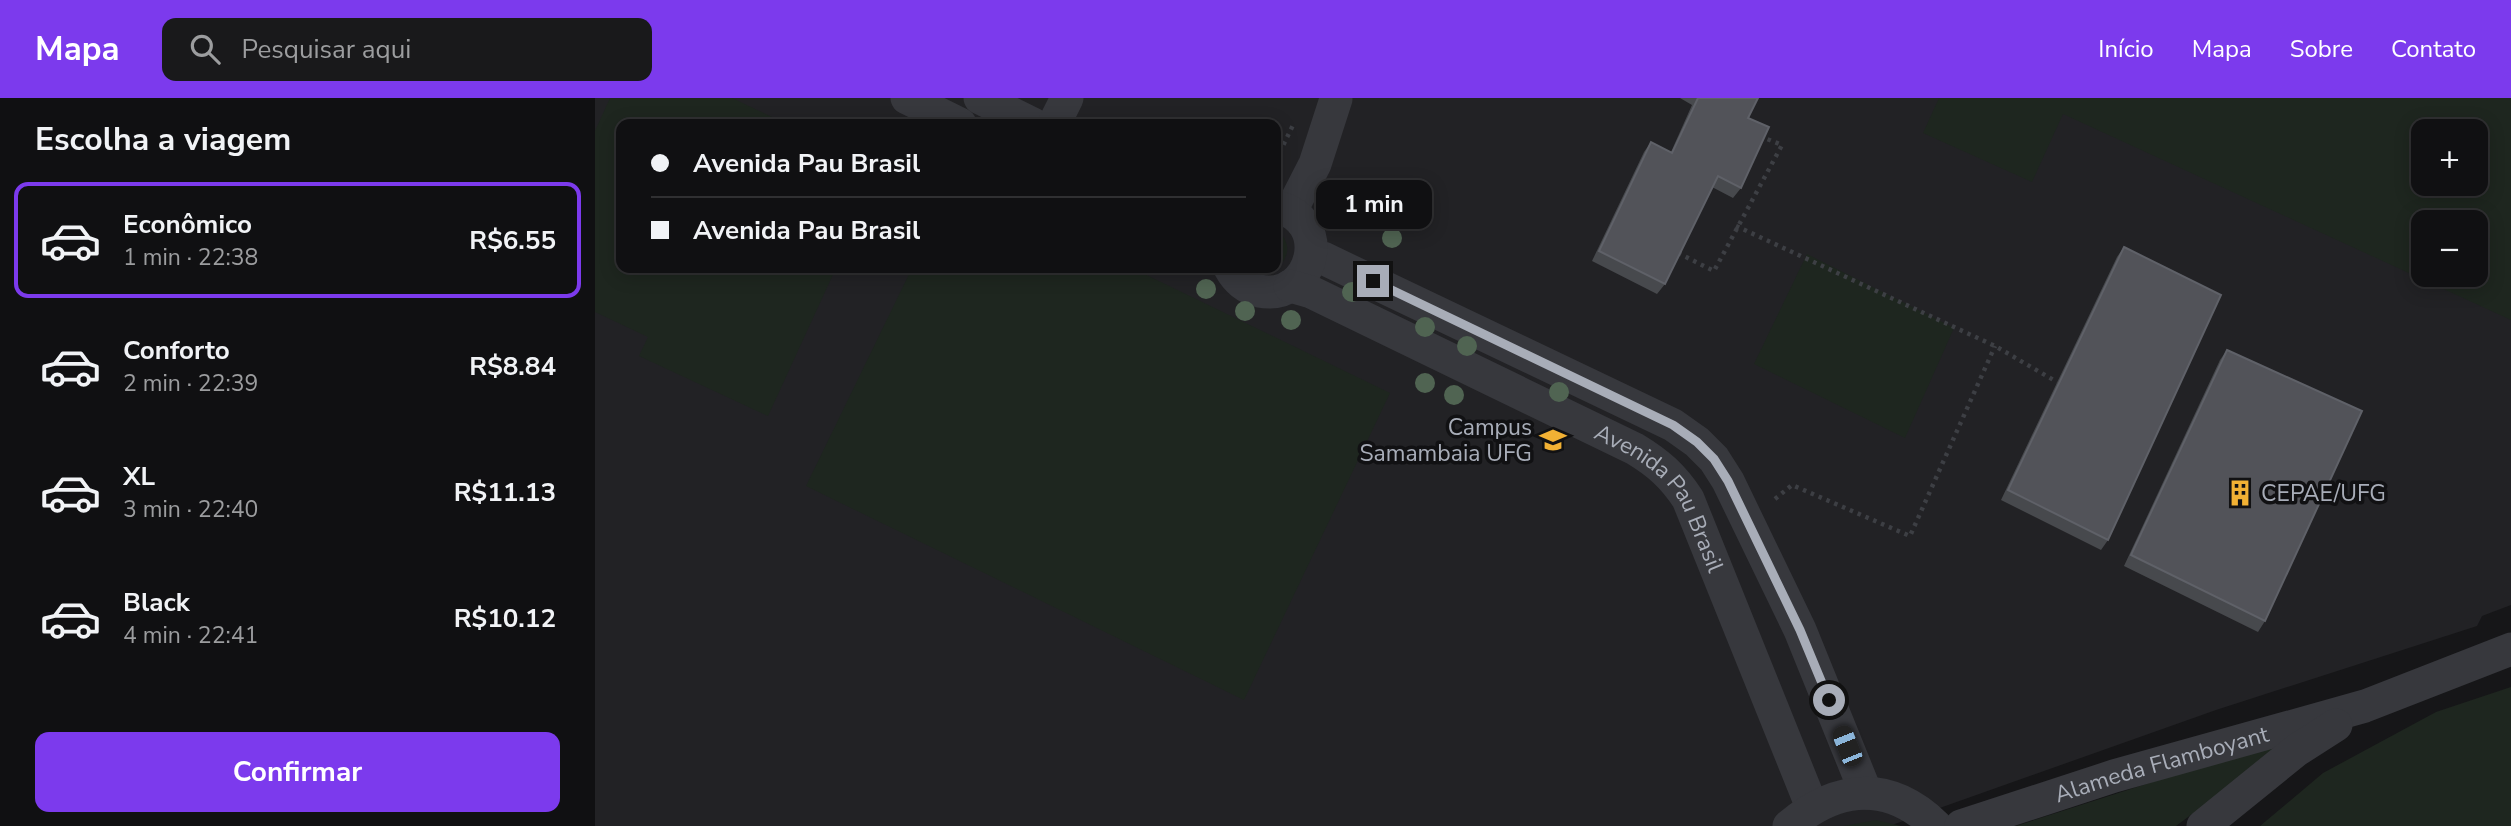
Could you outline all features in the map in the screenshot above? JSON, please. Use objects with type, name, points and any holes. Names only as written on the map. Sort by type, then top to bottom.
[{"type":"street","points":[[907,98],[950,119]]},
{"type":"street","points":[[980,98],[1023,119]]},
{"type":"street","points":[[1056,119],[1067,98]]},
{"type":"street","points":[[1282,206],[1295,202],[1315,164],[1336,99]]},
{"type":"street","points":[[1234,273],[1242,283],[1265,292],[1290,286],[1300,278],[1311,255],[1311,241],[1307,229],[1282,206]]},
{"type":"street","name":"Avenida Pau Brasil","points":[[1311,255],[1323,258],[1673,425],[1697,442],[1714,459],[1755,535],[1800,630],[1866,793]]},
{"type":"street","name":"Avenida Pau Brasil","points":[[1290,286],[1311,292],[1635,449],[1661,465],[1688,499],[1800,817]]},
{"type":"street","name":"Alameda Flamboyant","points":[[1961,826],[2114,776],[2365,706],[2511,649]]},
{"type":"street","name":"Alameda Flamboyant","points":[[2203,826],[2297,750],[2365,706]]},
{"type":"street","points":[[1800,817],[1838,796],[1866,793],[1895,798],[1921,812],[1936,826]]},
{"type":"path","points":[[1281,150],[1300,110]]},
{"type":"path","points":[[1678,253],[1714,271],[1782,145],[1762,137]]},
{"type":"path","points":[[1737,226],[1995,346],[2057,382]]},
{"type":"path","points":[[1775,499],[1792,485],[1910,536],[1995,346]]},
{"type":"shaded area","name":"Campus Samambaia UFG","points":[[595,98],[2511,98],[2511,605],[2482,616],[2477,626],[2216,710],[1889,826],[595,826]]},
{"type":"shaded area","points":[[610,98],[732,98],[776,119],[616,119],[616,273],[834,273],[768,416],[639,356],[648,337],[595,312],[595,131]]},
{"type":"shaded area","points":[[1939,98],[2511,98],[2511,320],[2439,287],[2488,287],[2488,210],[2411,210],[2411,274],[2063,114],[2032,182],[1923,133]]},
{"type":"shaded area","points":[[1281,235],[1287,244],[1285,259],[1281,264]]},
{"type":"shaded area","points":[[1807,254],[1954,328],[1905,438],[1754,364]]},
{"type":"shaded area","points":[[910,273],[1142,273],[1390,393],[1244,700],[806,486]]},
{"type":"shaded area","points":[[2511,687],[2511,826],[2260,826],[2323,773],[2436,712]]},
{"type":"shaded area","points":[[2283,740],[2278,750],[2176,826],[2016,826]]},
{"type":"shaded area","points":[[1876,820],[1901,826],[1844,826]]},
{"type":"building","points":[[1698,98],[1758,98],[1748,118],[1769,127],[1741,188],[1718,176],[1665,284],[1599,251],[1651,142],[1672,153]]},
{"type":"building","points":[[2124,247],[2221,295],[2108,540],[2008,490]]},
{"type":"building","name":"CEPAE/UFG","points":[[2227,350],[2362,411],[2265,621],[2131,555]]},
{"type":"place","name":"Campus Samambaia UFG","points":[[1553,440]]},
{"type":"place","name":"CEPAE/UFG","points":[[2240,493]]},
{"type":"route","points":[[1373,281],[1673,425],[1697,442],[1714,459],[1728,481],[1800,630],[1829,700]]}]
